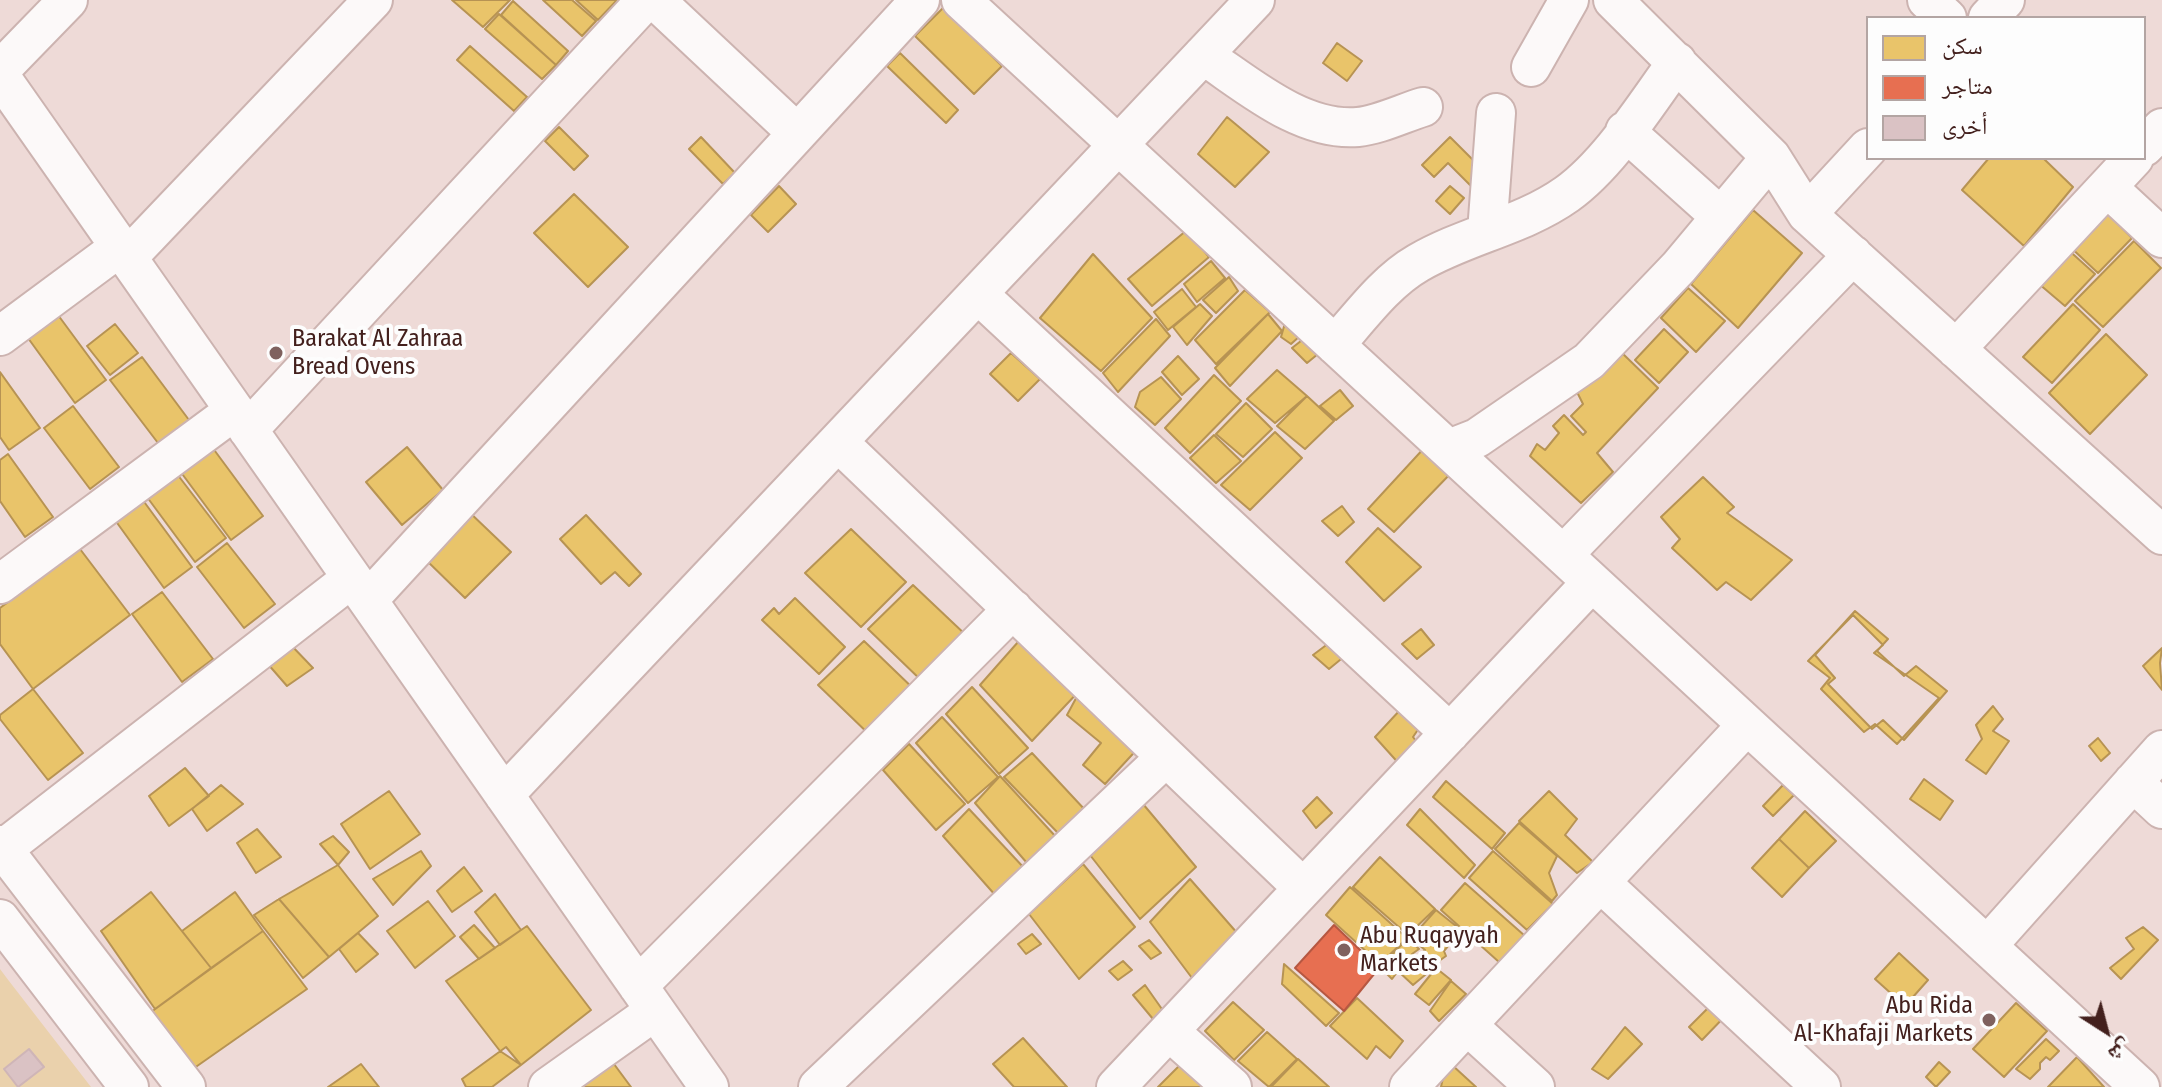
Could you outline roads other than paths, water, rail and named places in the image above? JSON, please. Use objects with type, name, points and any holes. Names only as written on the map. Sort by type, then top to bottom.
[{"type":"street","points":[[0,70],[68,0]]},
{"type":"street","points":[[0,336],[124,253],[373,0]]},
{"type":"street","points":[[0,584],[241,420],[646,0]]},
{"type":"street","points":[[655,0],[797,133]]},
{"type":"street","points":[[186,1087],[1,847],[360,589],[797,133],[920,0]]},
{"type":"street","points":[[961,0],[2135,1085]]},
{"type":"street","points":[[504,795],[1255,0]]},
{"type":"street","points":[[1531,67],[1569,0]]},
{"type":"street","points":[[1613,0],[1771,157],[1807,214],[2162,535]]},
{"type":"street","points":[[1927,0],[1945,16]]},
{"type":"street","points":[[1990,16],[2005,0]]},
{"type":"street","points":[[1203,55],[1276,104],[1322,123],[1358,127],[1423,107]]},
{"type":"street","points":[[1335,345],[1385,289],[1417,264],[1487,232],[1535,215],[1570,192],[1625,131],[1677,62]]},
{"type":"street","points":[[0,76],[709,1087]]},
{"type":"street","points":[[1487,232],[1496,113]]},
{"type":"street","points":[[2146,145],[2162,128]]},
{"type":"street","points":[[1625,131],[1721,217]]},
{"type":"street","points":[[1807,214],[1866,150]]},
{"type":"street","points":[[1449,449],[1477,438],[1589,361],[1679,267],[1771,157]]},
{"type":"street","points":[[1956,349],[2132,160]]},
{"type":"street","points":[[2107,187],[2162,238]]},
{"type":"street","points":[[1563,555],[1853,255]]},
{"type":"street","points":[[978,294],[1450,733]]},
{"type":"street","points":[[838,442],[1303,888]]},
{"type":"street","points":[[1116,1087],[1592,582]]},
{"type":"street","points":[[548,1087],[647,998],[1013,609]]},
{"type":"street","points":[[1409,1087],[1747,725]]},
{"type":"street","points":[[1987,946],[2162,750]]},
{"type":"street","points":[[818,1087],[1166,757]]},
{"type":"street","points":[[2133,782],[2162,809]]},
{"type":"street","points":[[1600,882],[1821,1087]]},
{"type":"street","points":[[0,919],[129,1087]]},
{"type":"street","points":[[1467,1025],[1535,1087]]},
{"type":"street","points":[[1169,1031],[1232,1087]]},
{"type":"place","name":"Barakat Al Zahraa Bread Ovens","points":[[276,353]]},
{"type":"place","name":"Abu Ruqayyah Markets","points":[[1344,950]]},
{"type":"place","name":"Abu Rida Al-Khafaji Markets","points":[[1989,1020]]}]
